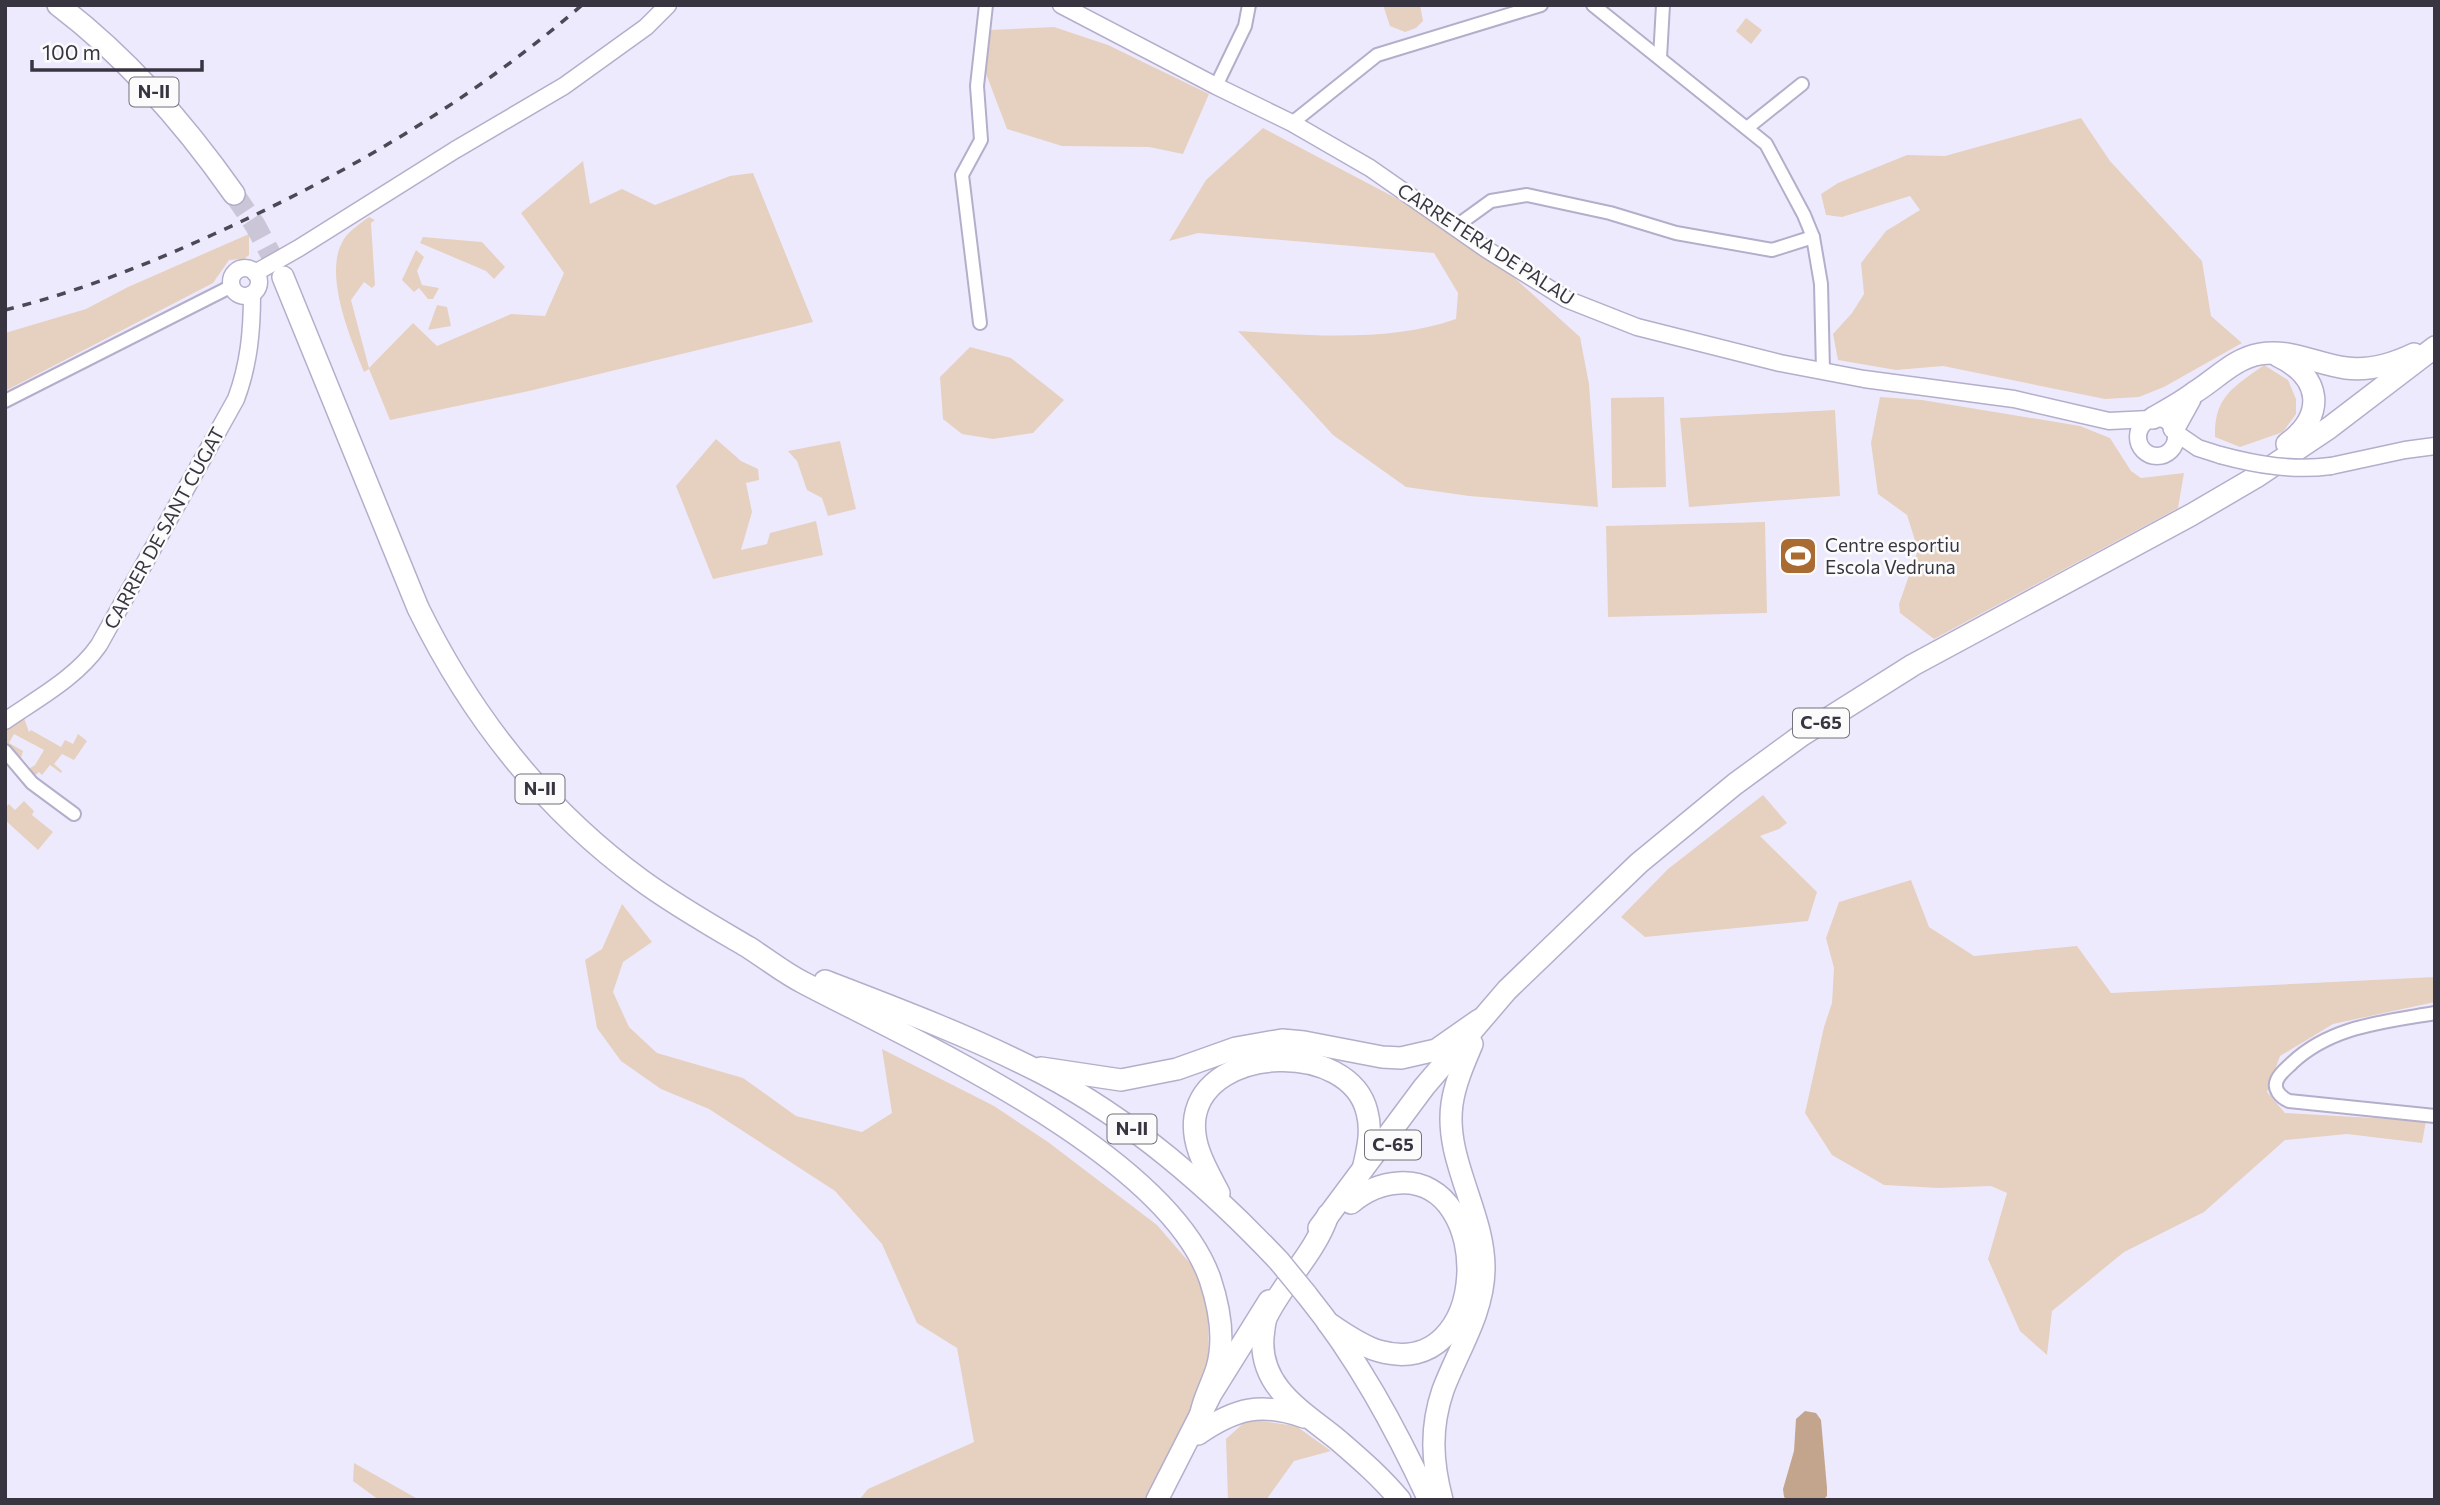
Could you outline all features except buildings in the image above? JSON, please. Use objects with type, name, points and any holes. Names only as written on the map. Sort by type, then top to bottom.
[{"type":"main road","name":"N-II","points":[[58,5],[118,56],[175,114],[234,194]]},
{"type":"main road","name":"N-II","points":[[283,277],[400,566],[432,636],[474,707],[522,769],[590,840],[643,882],[708,925],[800,971],[969,1038],[1027,1066],[1127,1125],[1187,1171],[1227,1207],[1279,1261],[1328,1323],[1372,1388],[1429,1500]]},
{"type":"main road","points":[[2152,419],[2244,359],[2273,354],[2297,354],[2338,366],[2363,369],[2387,365],[2435,346]]},
{"type":"main road","name":"C-65","points":[[1157,1500],[1261,1312],[1364,1165],[1479,1020],[1608,892],[1675,832],[1802,735],[1924,658],[2191,515],[2290,455],[2435,346]]},
{"type":"main road","points":[[2191,515],[2211,494],[2259,465],[2301,433],[2312,416],[2314,401],[2309,381],[2296,366],[2273,354]]},
{"type":"main road","points":[[2399,375],[2435,357]]},
{"type":"main road","points":[[2175,430],[2179,416],[2196,392]]},
{"type":"main road","points":[[750,948],[795,979],[957,1063],[1042,1113],[1104,1156],[1161,1205],[1198,1253],[1211,1283],[1218,1309],[1218,1364],[1199,1424]]},
{"type":"main road","name":"C-65","points":[[1199,1424],[1351,1203],[1419,1111],[1532,968]]},
{"type":"main road","points":[[1027,1066],[1121,1080],[1177,1069],[1236,1048],[1282,1040],[1401,1058],[1436,1050],[1479,1020]]},
{"type":"main road","points":[[1442,1500],[1435,1474],[1432,1445],[1435,1421],[1443,1391],[1475,1316],[1482,1294],[1484,1271],[1479,1222],[1461,1169],[1451,1126],[1456,1085],[1472,1044]]},
{"type":"main road","points":[[1227,1207],[1198,1151],[1195,1116],[1208,1089],[1236,1069],[1257,1063],[1299,1062],[1320,1066],[1349,1081],[1367,1110],[1370,1127],[1364,1165]]},
{"type":"main road","points":[[1328,1323],[1360,1344],[1381,1352],[1418,1353],[1432,1347],[1453,1327],[1461,1313],[1466,1295],[1469,1270],[1462,1231],[1451,1209],[1438,1194],[1409,1182],[1387,1183],[1351,1203]]},
{"type":"main road","points":[[1328,1214],[1321,1235],[1265,1318],[1264,1352],[1269,1372],[1280,1392],[1308,1419],[1382,1478],[1400,1500]]},
{"type":"main road","points":[[1199,1424],[1255,1408],[1276,1409],[1308,1419]]},
{"type":"street","points":[[255,273],[565,86],[646,27],[668,5]]},
{"type":"street","points":[[980,323],[962,175],[981,140],[977,86],[986,5]]},
{"type":"street","name":"CARRETERA DE PALAU","points":[[1061,5],[1216,86],[1292,122],[1370,167],[1566,299],[1637,327],[1698,344],[1823,371],[2014,399],[2109,421],[2152,419]]},
{"type":"street","points":[[1216,86],[1245,26],[1249,5]]},
{"type":"street","points":[[1292,122],[1377,55],[1541,5]]},
{"type":"street","points":[[1593,5],[1766,145],[1813,237],[1821,284],[1823,371]]},
{"type":"street","points":[[1660,58],[1663,5]]},
{"type":"street","points":[[1747,128],[1802,84]]},
{"type":"street","points":[[1455,226],[1492,201],[1527,195],[1610,213],[1676,233],[1772,250],[1813,237]]},
{"type":"street","points":[[249,269],[255,273],[258,284],[252,294],[240,295],[232,286],[231,278],[238,270],[249,269]]},
{"type":"street","points":[[5,401],[232,286]]},
{"type":"street","name":"CARRER DE SANT CUGAT","points":[[5,721],[69,677],[90,658],[99,645],[236,400],[250,347],[252,294]]},
{"type":"street","points":[[2198,448],[2154,456],[2141,448],[2139,430],[2152,419],[2166,420],[2198,448],[2256,465],[2287,468],[2331,466],[2435,446]]},
{"type":"street","name":"CARRETERA DE PALAU","points":[[2109,421],[2141,448]]},
{"type":"street","points":[[2167,454],[2175,444],[2175,430]]},
{"type":"street","points":[[2378,457],[2435,456]]},
{"type":"street","points":[[5,751],[32,783],[74,814]]},
{"type":"street","points":[[2435,1013],[2359,1027],[2323,1040],[2281,1074],[2276,1085],[2278,1092],[2289,1101],[2435,1116]]},
{"type":"shaded area","points":[[1383,5],[1420,5],[1423,21],[1416,28],[1405,32],[1390,26]]},
{"type":"shaded area","points":[[1746,18],[1762,30],[1751,44],[1736,31]]},
{"type":"shaded area","points":[[1054,27],[1108,45],[1209,94],[1183,154],[1149,147],[1062,146],[1007,129],[982,63],[990,30]]},
{"type":"shaded area","points":[[2081,118],[2110,161],[2202,261],[2211,316],[2242,343],[2164,387],[2139,397],[2105,399],[1943,366],[1896,370],[1838,360],[1833,334],[1852,313],[1864,294],[1861,263],[1886,231],[1920,210],[1910,196],[1842,217],[1826,215],[1821,194],[1838,183],[1907,155],[1945,156]]},
{"type":"shaded area","points":[[1263,128],[1468,236],[1580,337],[1589,384],[1598,507],[1469,496],[1406,487],[1333,435],[1238,331],[1320,335],[1376,334],[1430,327],[1456,319],[1458,293],[1434,253],[1198,233],[1169,241],[1206,180]]},
{"type":"shaded area","points":[[583,161],[590,204],[622,189],[655,205],[730,176],[753,173],[813,322],[529,391],[390,420],[369,369],[364,372],[341,306],[336,269],[338,253],[346,236],[369,217],[375,220],[371,223],[375,285],[372,288],[364,282],[351,300],[369,368],[413,323],[437,346],[511,314],[545,316],[564,273],[521,213]]},
{"type":"shaded area","points":[[249,234],[249,255],[244,259],[229,260],[213,283],[5,391],[5,333],[86,309],[128,287]]},
{"type":"shaded area","points":[[423,237],[482,242],[505,267],[494,279],[486,271],[420,243]]},
{"type":"shaded area","points":[[416,250],[424,257],[417,271],[422,285],[439,288],[433,299],[428,299],[419,288],[414,292],[402,280]]},
{"type":"shaded area","points":[[437,305],[447,307],[451,326],[428,330]]},
{"type":"shaded area","points":[[970,347],[1011,358],[1064,400],[1033,433],[993,439],[962,434],[943,419],[940,377]]},
{"type":"shaded area","points":[[2264,365],[2288,380],[2296,399],[2296,414],[2283,432],[2240,447],[2215,437],[2222,402],[2235,387]]},
{"type":"shaded area","points":[[1664,397],[1666,487],[1612,488],[1611,398]]},
{"type":"shaded area","points":[[1880,397],[1922,400],[2080,426],[2110,438],[2131,471],[2141,478],[2184,473],[2178,508],[1934,639],[1900,613],[1899,604],[1918,550],[1907,515],[1878,494],[1871,443]]},
{"type":"shaded area","points":[[1835,410],[1840,496],[1689,507],[1680,418]]},
{"type":"shaded area","points":[[716,439],[741,461],[758,469],[759,480],[746,483],[752,512],[741,550],[767,544],[770,533],[816,521],[823,555],[713,579],[676,486]]},
{"type":"shaded area","points":[[840,441],[856,509],[828,516],[822,498],[807,490],[797,461],[788,451]]},
{"type":"shaded area","points":[[1765,522],[1767,613],[1608,617],[1606,526]]},
{"type":"shaded area","points":[[24,718],[29,732],[31,730],[61,747],[65,740],[73,744],[78,734],[87,741],[74,760],[62,754],[54,764],[61,773],[50,765],[42,775],[39,772],[33,777],[27,770],[35,765],[44,750],[14,734],[9,743],[23,751],[20,762],[5,745],[5,731]]},
{"type":"shaded area","points":[[1763,795],[1787,823],[1760,836],[1817,892],[1808,921],[1645,937],[1621,917],[1668,869]]},
{"type":"shaded area","points":[[24,801],[34,811],[32,815],[53,832],[38,850],[5,820],[5,808],[9,804],[15,810]]},
{"type":"shaded area","points":[[1911,880],[1929,927],[1974,956],[2077,946],[2111,993],[2435,977],[2435,1002],[2333,1024],[2280,1056],[2267,1092],[2285,1113],[2426,1121],[2422,1143],[2347,1134],[2285,1140],[2204,1212],[2124,1252],[2052,1311],[2047,1355],[2020,1331],[1988,1259],[2007,1193],[1991,1186],[1939,1188],[1884,1185],[1832,1155],[1805,1113],[1832,1003],[1834,968],[1826,938],[1839,902]]},
{"type":"shaded area","points":[[622,904],[652,942],[623,962],[613,992],[629,1027],[657,1053],[743,1078],[796,1116],[862,1132],[892,1113],[882,1049],[994,1106],[1048,1142],[1157,1225],[1201,1276],[1208,1311],[1209,1361],[1192,1409],[1144,1500],[859,1500],[868,1489],[974,1442],[957,1348],[917,1323],[882,1244],[835,1191],[709,1109],[661,1089],[621,1061],[597,1028],[585,960],[602,949]]},
{"type":"shaded area","points":[[1805,1411],[1816,1413],[1821,1420],[1827,1488],[1827,1496],[1823,1500],[1788,1500],[1784,1497],[1783,1489],[1794,1451],[1796,1419]]},
{"type":"shaded area","points":[[1248,1419],[1296,1426],[1331,1451],[1294,1461],[1266,1500],[1228,1500],[1226,1439]]},
{"type":"shaded area","points":[[354,1463],[418,1500],[379,1500],[353,1481]]},
{"type":"tunnel","points":[[234,194],[255,225],[283,277]]},
{"type":"railway","points":[[5,310],[59,295],[137,267],[214,234],[312,186],[452,104],[540,40],[582,5]]},
{"type":"place","name":"Centre esportiu Escola Vedruna","points":[[1798,556]]}]
